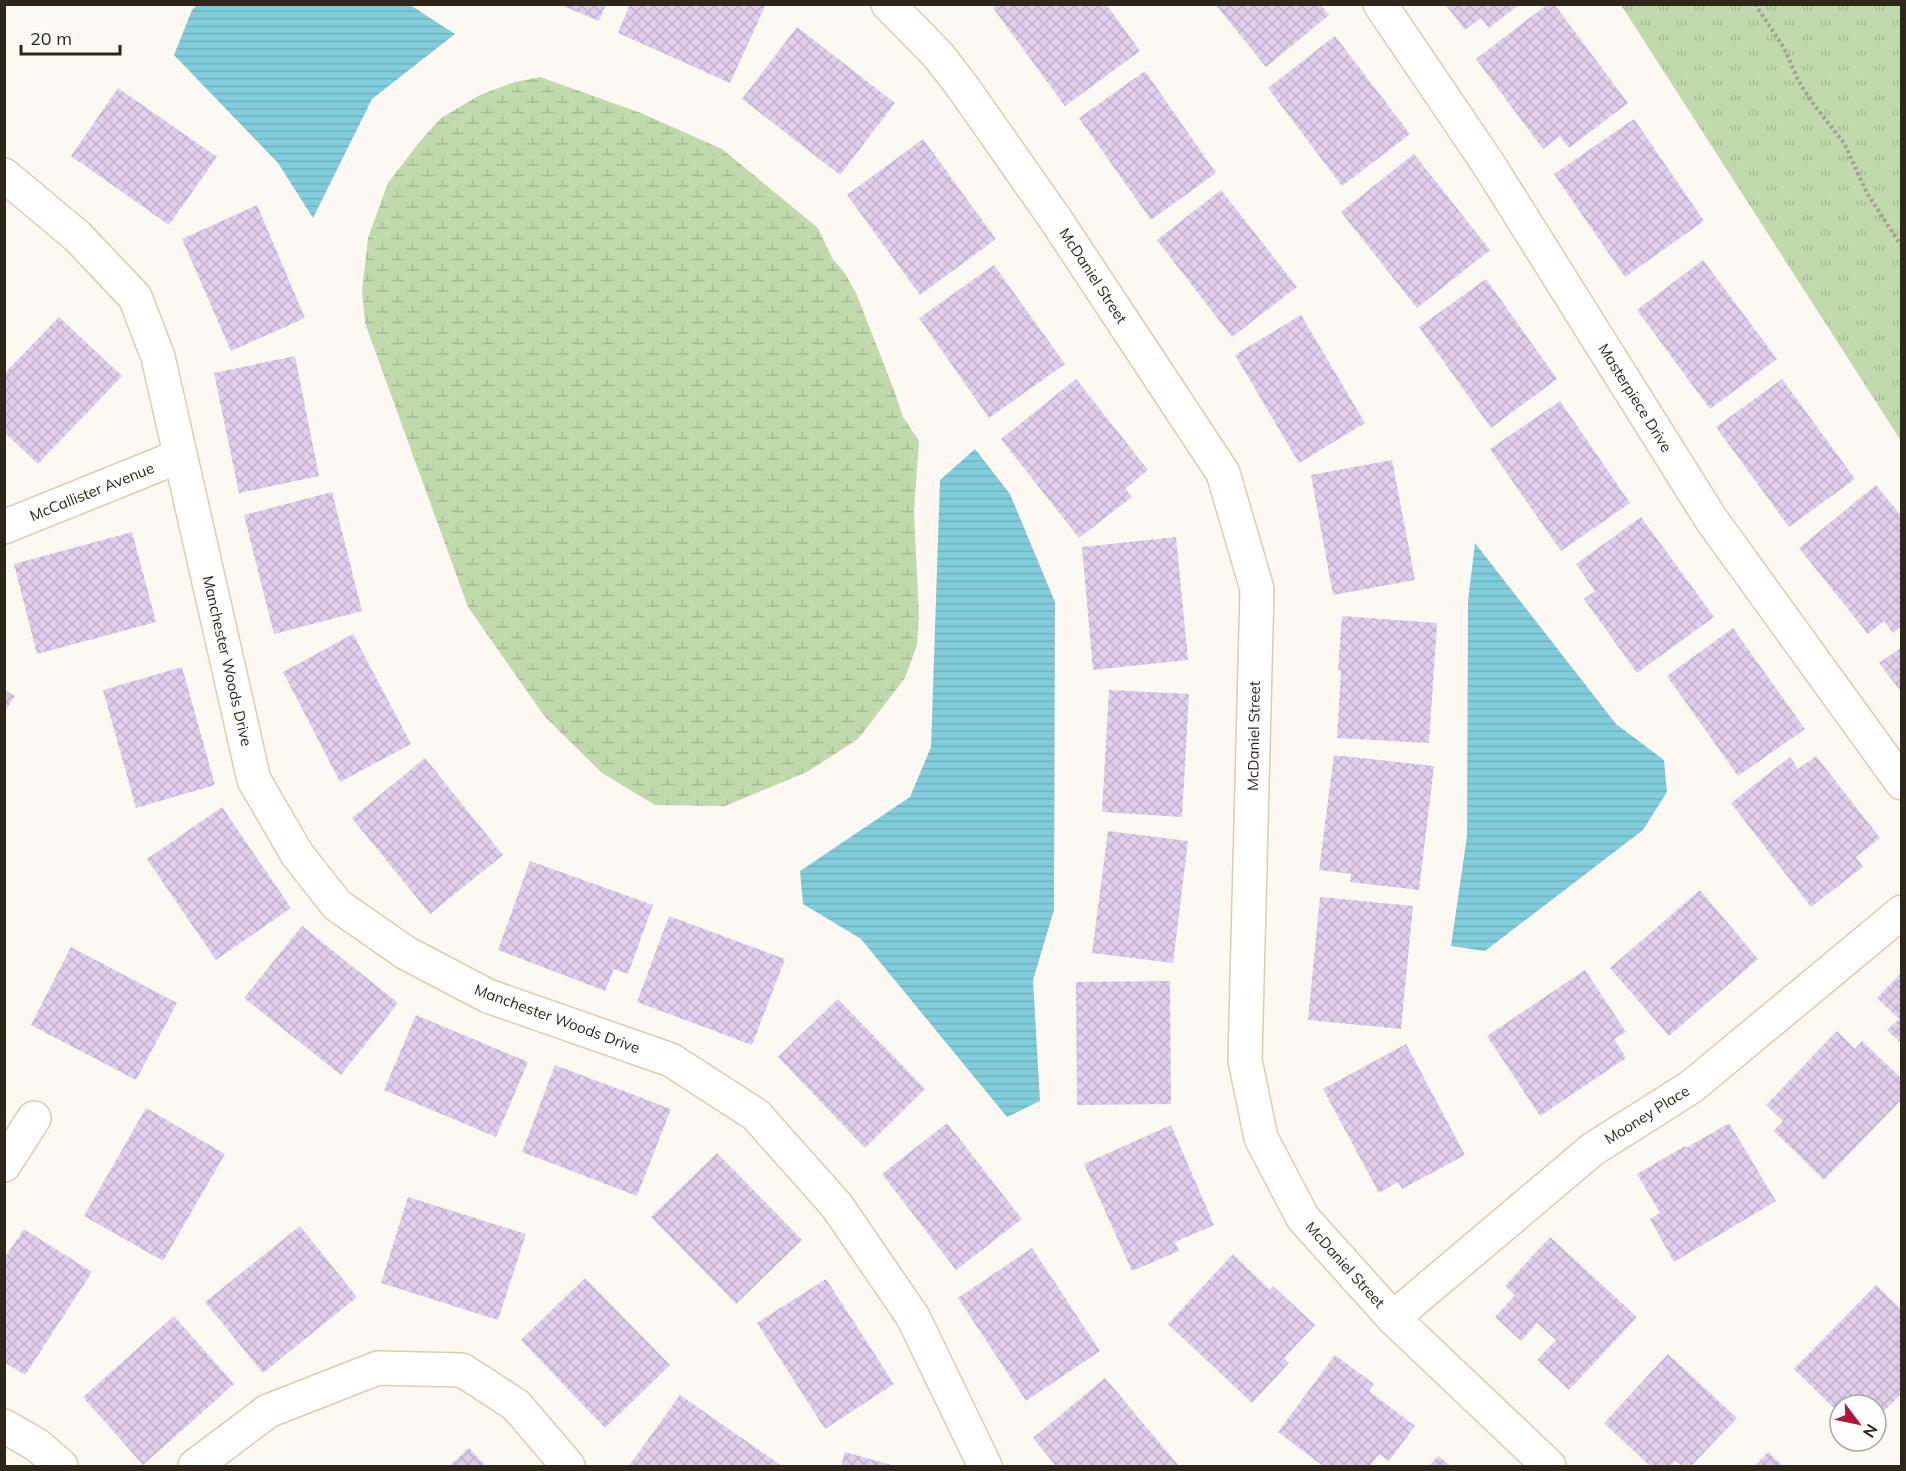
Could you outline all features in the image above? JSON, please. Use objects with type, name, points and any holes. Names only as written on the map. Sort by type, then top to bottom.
[{"type":"street","name":"McDaniel Street","points":[[888,4],[938,55],[962,86],[1056,220],[1223,473],[1257,589],[1245,1060],[1261,1138],[1303,1218],[1393,1318],[1549,1467]]},
{"type":"street","name":"Masterpiece Drive","points":[[1380,4],[1489,165],[1711,519],[1902,783]]},
{"type":"street","name":"Manchester Woods Drive","points":[[4,176],[77,236],[135,297],[158,357],[254,780],[297,854],[337,904],[406,953],[488,996],[671,1060],[756,1115],[837,1206],[913,1317],[986,1467]]},
{"type":"street","name":"McCallister Avenue","points":[[4,527],[180,456]]},
{"type":"street","name":"Mooney Place","points":[[1393,1318],[1593,1149],[1691,1087],[1902,912]]},
{"type":"street","points":[[4,1165],[34,1118]]},
{"type":"street","points":[[195,1467],[268,1411],[378,1368],[462,1370],[516,1405],[568,1467]]},
{"type":"street","points":[[4,1426],[37,1445],[60,1467]]},
{"type":"path","points":[[1755,4],[1784,48],[1799,82],[1844,143],[1868,194],[1902,247]]},
{"type":"green space","points":[[1621,5],[1901,5],[1901,441]]},
{"type":"green space","points":[[540,77],[641,113],[722,149],[818,228],[832,258],[844,272],[856,293],[903,417],[919,441],[914,512],[919,616],[917,645],[905,678],[858,739],[807,772],[725,806],[655,805],[602,773],[545,717],[468,607],[365,323],[362,291],[368,238],[388,183],[441,118],[480,95],[515,82]]},
{"type":"water","points":[[197,5],[410,5],[455,34],[372,99],[313,218],[278,163],[174,55],[192,10]]},
{"type":"water","points":[[975,449],[1010,494],[1055,602],[1054,910],[1033,980],[1040,1101],[1007,1117],[861,939],[803,904],[800,871],[910,797],[931,747],[940,480]]},
{"type":"water","points":[[1475,543],[1616,724],[1664,760],[1667,792],[1643,830],[1485,951],[1451,946],[1467,836],[1468,601]]},
{"type":"building","points":[[558,4],[606,4],[599,21]]},
{"type":"building","points":[[630,4],[766,4],[730,83],[618,33]]},
{"type":"building","points":[[998,4],[1106,4],[1140,51],[1065,106],[993,8]]},
{"type":"building","points":[[1215,4],[1320,4],[1329,15],[1266,67]]},
{"type":"building","points":[[1445,4],[1520,4],[1489,28],[1481,18],[1465,30]]},
{"type":"building","points":[[1548,4],[1554,4],[1628,103],[1569,148],[1560,136],[1543,149],[1476,59]]},
{"type":"building","points":[[797,27],[895,103],[840,175],[742,99]]},
{"type":"building","points":[[1335,36],[1410,134],[1342,186],[1268,88]]},
{"type":"building","points":[[1145,71],[1216,173],[1151,220],[1079,118]]},
{"type":"building","points":[[118,88],[217,157],[169,225],[71,156]]},
{"type":"building","points":[[1634,119],[1704,221],[1625,277],[1554,174]]},
{"type":"building","points":[[923,139],[996,239],[920,295],[847,195]]},
{"type":"building","points":[[1414,154],[1490,250],[1417,308],[1341,212]]},
{"type":"building","points":[[1221,190],[1297,287],[1232,337],[1157,240]]},
{"type":"building","points":[[257,205],[305,318],[231,351],[182,239]]},
{"type":"building","points":[[1703,260],[1777,359],[1710,409],[1637,310]]},
{"type":"building","points":[[994,265],[1065,364],[989,418],[919,318]]},
{"type":"building","points":[[1486,279],[1557,379],[1491,428],[1419,327]]},
{"type":"building","points":[[1301,315],[1365,423],[1299,463],[1235,355]]},
{"type":"building","points":[[59,317],[122,376],[38,464],[4,432],[4,374]]},
{"type":"building","points":[[295,356],[319,476],[239,493],[214,373]]},
{"type":"building","points":[[1076,379],[1148,470],[1125,489],[1132,497],[1079,538],[1001,439]]},
{"type":"building","points":[[1782,379],[1855,479],[1789,527],[1716,427]]},
{"type":"building","points":[[1560,401],[1630,503],[1561,551],[1490,449]]},
{"type":"building","points":[[1392,460],[1415,580],[1333,595],[1311,475]]},
{"type":"building","points":[[1876,485],[1902,517],[1902,626],[1893,633],[1884,621],[1868,634],[1799,548]]},
{"type":"building","points":[[332,492],[362,611],[274,634],[244,515]]},
{"type":"building","points":[[1641,517],[1714,617],[1637,673],[1584,599],[1595,591],[1576,564]]},
{"type":"building","points":[[132,532],[156,622],[37,654],[14,564]]},
{"type":"building","points":[[1176,537],[1188,660],[1093,670],[1082,547]]},
{"type":"building","points":[[1342,616],[1437,623],[1429,743],[1337,738]]},
{"type":"building","points":[[1733,628],[1805,729],[1738,776],[1667,676]]},
{"type":"building","points":[[353,634],[411,744],[340,782],[283,672]]},
{"type":"building","points":[[1902,647],[1902,693],[1879,663]]},
{"type":"building","points":[[182,667],[215,785],[136,808],[103,690]]},
{"type":"building","points":[[4,690],[15,696],[4,712]]},
{"type":"building","points":[[1109,690],[1189,694],[1182,817],[1102,812]]},
{"type":"building","points":[[1334,755],[1434,766],[1419,890],[1350,882],[1351,874],[1319,870]]},
{"type":"building","points":[[1816,756],[1880,838],[1856,857],[1863,867],[1811,907],[1731,803],[1790,757],[1798,769]]},
{"type":"building","points":[[425,758],[503,855],[430,914],[352,818]]},
{"type":"building","points":[[222,807],[291,908],[216,960],[147,859]]},
{"type":"building","points":[[1108,831],[1188,841],[1173,963],[1092,953]]},
{"type":"building","points":[[530,861],[653,905],[628,974],[614,969],[605,991],[498,950]]},
{"type":"building","points":[[1700,890],[1758,959],[1669,1036],[1610,968]]},
{"type":"building","points":[[1320,897],[1413,906],[1401,1029],[1308,1020]]},
{"type":"building","points":[[669,916],[785,959],[752,1045],[637,1002]]},
{"type":"building","points":[[302,926],[398,1003],[341,1075],[244,998]]},
{"type":"building","points":[[71,947],[177,1003],[136,1080],[31,1025]]},
{"type":"building","points":[[1585,970],[1626,1032],[1614,1039],[1626,1058],[1540,1116],[1487,1036]]},
{"type":"building","points":[[1902,972],[1902,1044],[1887,1030],[1899,1019],[1877,998]]},
{"type":"building","points":[[1170,981],[1171,1104],[1077,1105],[1076,982]]},
{"type":"building","points":[[838,999],[925,1089],[865,1148],[778,1057]]},
{"type":"building","points":[[416,1015],[528,1062],[496,1137],[384,1090]]},
{"type":"building","points":[[1837,1031],[1855,1049],[1862,1041],[1902,1079],[1902,1099],[1824,1180],[1774,1131],[1783,1121],[1766,1105]]},
{"type":"building","points":[[1406,1044],[1465,1155],[1402,1189],[1398,1182],[1379,1193],[1323,1089]]},
{"type":"building","points":[[555,1065],[671,1109],[637,1196],[522,1152]]},
{"type":"building","points":[[146,1108],[225,1154],[163,1261],[84,1216]]},
{"type":"building","points":[[947,1123],[1022,1219],[956,1270],[882,1174]]},
{"type":"building","points":[[1729,1123],[1776,1201],[1674,1262],[1650,1219],[1660,1213],[1637,1174]]},
{"type":"building","points":[[1171,1125],[1214,1225],[1175,1242],[1179,1251],[1132,1271],[1084,1164]]},
{"type":"building","points":[[717,1153],[802,1240],[736,1304],[651,1217]]},
{"type":"building","points":[[408,1197],[526,1234],[498,1320],[381,1283]]},
{"type":"building","points":[[300,1226],[357,1297],[263,1373],[205,1302]]},
{"type":"building","points":[[24,1229],[92,1272],[25,1375],[4,1362],[4,1259]]},
{"type":"building","points":[[1550,1237],[1637,1317],[1569,1390],[1537,1360],[1556,1340],[1537,1323],[1521,1341],[1495,1317],[1515,1295],[1505,1286]]},
{"type":"building","points":[[1032,1248],[1100,1351],[1026,1401],[958,1298]]},
{"type":"building","points":[[1233,1254],[1270,1290],[1273,1286],[1315,1325],[1284,1358],[1289,1363],[1252,1403],[1168,1324]]},
{"type":"building","points":[[585,1278],[670,1365],[605,1428],[521,1340]]},
{"type":"building","points":[[826,1279],[894,1384],[825,1429],[757,1323]]},
{"type":"building","points":[[1876,1285],[1902,1310],[1902,1393],[1888,1407],[1888,1393],[1828,1393],[1828,1402],[1794,1369]]},
{"type":"building","points":[[174,1316],[234,1384],[143,1465],[83,1397]]},
{"type":"building","points":[[1668,1354],[1737,1418],[1691,1466],[1682,1466],[1676,1461],[1670,1466],[1650,1466],[1604,1423]]},
{"type":"building","points":[[1335,1355],[1374,1384],[1369,1391],[1415,1426],[1389,1461],[1379,1454],[1370,1466],[1323,1466],[1278,1432]]},
{"type":"building","points":[[1105,1378],[1179,1466],[1056,1466],[1033,1438]]},
{"type":"building","points":[[680,1395],[782,1466],[629,1466]]},
{"type":"building","points":[[469,1448],[486,1466],[449,1466]]},
{"type":"building","points":[[845,1452],[895,1466],[841,1466]]},
{"type":"building","points":[[1768,1452],[1783,1466],[1755,1466]]},
{"type":"building","points":[[1438,1456],[1451,1466],[1429,1466]]}]
